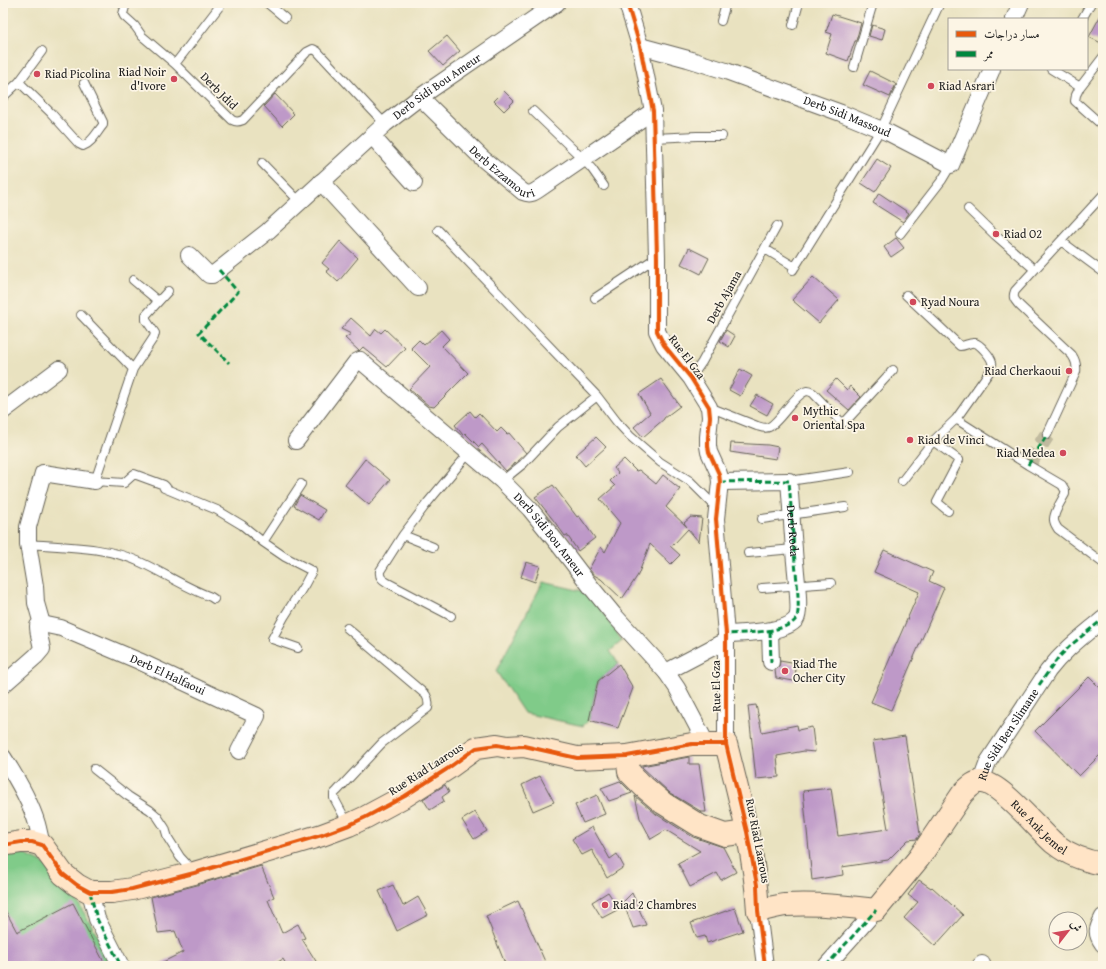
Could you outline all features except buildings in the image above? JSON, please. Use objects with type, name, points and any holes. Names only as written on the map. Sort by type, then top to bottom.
[{"type":"street","name":"Derb Sidi Bou Ameur","points":[[189,255],[209,275],[212,275],[227,265],[268,231],[385,124],[420,97],[557,3]]},
{"type":"street","name":"Rue El Gza","points":[[627,3],[640,46],[653,111],[658,332],[664,345],[691,378],[709,407],[710,417],[708,446],[709,452],[719,474],[720,482],[716,519],[725,638],[716,744]]},
{"type":"street","points":[[1014,18],[1021,3]]},
{"type":"street","name":"Derb Sidi Massoud","points":[[640,46],[726,71],[841,113],[881,129],[951,165]]},
{"type":"street","points":[[951,165],[992,70]]},
{"type":"street","name":"Derb Ezzamouri","points":[[420,97],[482,158],[527,194],[534,193],[653,111]]},
{"type":"street","points":[[372,136],[414,183]]},
{"type":"street","points":[[321,182],[418,288]]},
{"type":"street","name":"Derb Sidi Bou Ameur","points":[[296,442],[356,362],[360,360],[469,453],[530,509],[614,615],[666,672],[716,744]]},
{"type":"street","points":[[3,410],[59,369]]},
{"type":"street","points":[[3,685],[42,649],[38,634],[38,626],[42,624],[36,603],[35,586],[28,544],[28,527],[43,473],[95,481]]},
{"type":"street","points":[[720,482],[789,481]]},
{"type":"street","name":"Derb Roda","points":[[725,638],[770,631],[783,627],[796,619],[799,613],[789,481]]},
{"type":"street","name":"Rue Sidi Ben Slimane","points":[[826,966],[876,910],[919,858],[963,793],[972,784],[981,781],[988,762],[1058,658],[1071,645],[1103,619]]},
{"type":"street","name":"Derb El Halfaoui","points":[[42,624],[61,628],[139,661],[257,716],[239,751]]},
{"type":"street","points":[[770,631],[771,662]]},
{"type":"street","points":[[666,672],[725,638]]},
{"type":"street","name":"Rue Riad Laarous","points":[[90,892],[112,892],[132,889],[194,873],[322,835],[349,825],[405,796],[476,748],[497,745],[508,747],[524,746],[578,758],[627,756],[692,744],[716,744],[747,832],[756,886],[766,966]]},
{"type":"street","name":"Rue Riad Laarous","points":[[627,756],[629,772],[663,803],[700,826],[725,835],[747,832]]},
{"type":"street","points":[[3,757],[24,792],[32,810],[38,825],[42,845],[63,874],[77,885],[90,892],[97,918],[121,966]]},
{"type":"street","name":"Rue Ank Jemel","points":[[981,781],[1002,792],[1060,848],[1079,859],[1103,864]]},
{"type":"street","points":[[3,845],[32,842],[42,845]]},
{"type":"street","points":[[758,911],[784,905],[821,904],[876,910]]},
{"type":"street","points":[[1103,917],[1098,926],[1097,933],[1098,938],[1103,944]]},
{"type":"lane","name":"Derb Jdid","points":[[121,3],[125,7],[123,14],[135,26],[142,36],[175,64],[232,120],[236,122],[243,120],[307,52],[313,49],[317,51],[385,124]]},
{"type":"lane","points":[[175,64],[222,3]]},
{"type":"lane","points":[[267,3],[285,18]]},
{"type":"lane","points":[[720,21],[726,3]]},
{"type":"lane","points":[[793,25],[799,3]]},
{"type":"lane","points":[[854,67],[873,3]]},
{"type":"lane","points":[[765,249],[794,268],[881,129],[940,3]]},
{"type":"lane","points":[[1083,18],[1091,3]]},
{"type":"lane","points":[[3,98],[19,82],[42,51]]},
{"type":"lane","points":[[1103,57],[1080,86],[1075,101],[1103,126]]},
{"type":"lane","points":[[1053,70],[1080,86]]},
{"type":"lane","points":[[19,82],[82,146],[90,142],[104,122],[84,83]]},
{"type":"lane","points":[[533,111],[583,159],[604,186]]},
{"type":"lane","points":[[654,138],[722,136]]},
{"type":"lane","points":[[262,163],[300,202]]},
{"type":"lane","points":[[900,234],[942,180],[951,165]]},
{"type":"lane","points":[[1047,435],[1076,372],[1076,361],[1072,355],[1019,306],[1014,298],[1015,291],[1103,195]]},
{"type":"lane","points":[[968,209],[1034,269]]},
{"type":"lane","name":"Derb Ajama","points":[[691,378],[702,362],[777,226]]},
{"type":"lane","points":[[438,230],[597,396],[630,436],[660,462],[690,481],[717,508]]},
{"type":"lane","points":[[1061,241],[1103,272]]},
{"type":"lane","points":[[595,298],[657,257]]},
{"type":"lane","points":[[134,280],[158,301]]},
{"type":"lane","points":[[168,291],[145,317],[155,334],[133,368],[95,481],[124,483],[134,474],[164,485],[166,487],[164,488],[217,510],[242,525],[285,558],[312,571],[272,639],[298,648]]},
{"type":"lane","points":[[902,481],[933,441],[956,419],[990,371],[992,365],[992,361],[989,356],[978,344],[974,342],[960,346],[906,295]]},
{"type":"lane","points":[[81,315],[133,368]]},
{"type":"lane","points":[[709,407],[765,428],[773,424],[798,398],[805,392],[809,391],[813,393],[840,421],[845,422],[893,370]]},
{"type":"lane","points":[[502,482],[523,464],[558,427],[597,396]]},
{"type":"lane","points":[[956,419],[1062,485],[1065,490],[1065,494],[1054,516],[1055,525],[1058,529],[1103,563]]},
{"type":"lane","points":[[933,441],[960,460],[937,502],[948,511]]},
{"type":"lane","points":[[451,616],[381,578],[380,571],[403,535],[428,502],[469,453]]},
{"type":"lane","points":[[789,481],[850,472]]},
{"type":"lane","points":[[263,542],[301,484]]},
{"type":"lane","points":[[762,519],[845,507]]},
{"type":"lane","points":[[403,535],[433,547]]},
{"type":"lane","points":[[28,544],[89,549],[119,554],[139,562],[214,599]]},
{"type":"lane","points":[[748,553],[794,550]]},
{"type":"lane","points":[[762,588],[831,583]]},
{"type":"lane","points":[[347,628],[426,695],[429,700],[428,708],[382,743],[334,794],[334,798],[349,825]]},
{"type":"lane","points":[[94,769],[128,796],[157,816],[165,828],[168,838],[194,873]]},
{"type":"green space","points":[[543,582],[591,593],[622,641],[610,651],[619,664],[598,681],[589,720],[583,726],[524,713],[496,671]]},
{"type":"green space","points":[[15,850],[45,864],[71,891],[116,966],[3,966],[3,853]]},
{"type":"tunnel","points":[[1028,465],[1047,435]]},
{"type":"marked path","points":[[219,270],[238,292],[199,333],[229,363]]},
{"type":"marked path","points":[[1028,465],[1047,435]]},
{"type":"marked path","points":[[720,482],[789,481],[798,596],[798,614],[796,619],[791,624],[774,630],[753,633],[726,634]]},
{"type":"marked path","points":[[1039,685],[1058,658],[1071,645],[1103,619]]},
{"type":"marked path","points":[[770,631],[771,662]]},
{"type":"marked path","points":[[90,892],[97,919],[121,966]]},
{"type":"marked path","points":[[826,966],[876,910]]},
{"type":"cycle path","points":[[627,3],[640,46],[653,111],[657,257],[657,331],[664,345],[691,378],[709,407],[710,417],[708,446],[709,452],[719,474],[720,482],[716,519],[726,634],[726,744],[747,832],[757,885],[758,911],[765,966]]},
{"type":"cycle path","points":[[3,845],[21,842],[32,842],[42,845],[63,874],[77,885],[90,892],[112,892],[132,889],[194,873],[322,835],[349,825],[405,796],[476,748],[497,745],[508,747],[524,746],[577,758],[627,756],[692,744],[726,744]]},
{"type":"place","name":"Riad Picolina","points":[[37,74]]},
{"type":"place","name":"Riad Noir d'Ivore","points":[[174,79]]},
{"type":"place","name":"Riad Asrari","points":[[931,86]]},
{"type":"place","name":"Riad O2","points":[[996,234]]},
{"type":"place","name":"Ryad Noura","points":[[913,302]]},
{"type":"place","name":"Riad Cherkaoui","points":[[1069,371]]},
{"type":"place","name":"Mythic Oriental Spa","points":[[795,418]]},
{"type":"place","name":"Riad de Vinci","points":[[910,440]]},
{"type":"place","name":"Riad Medea","points":[[1063,453]]},
{"type":"place","name":"Riad The Ocher City","points":[[785,671]]},
{"type":"place","name":"Riad 2 Chambres","points":[[605,905]]}]
